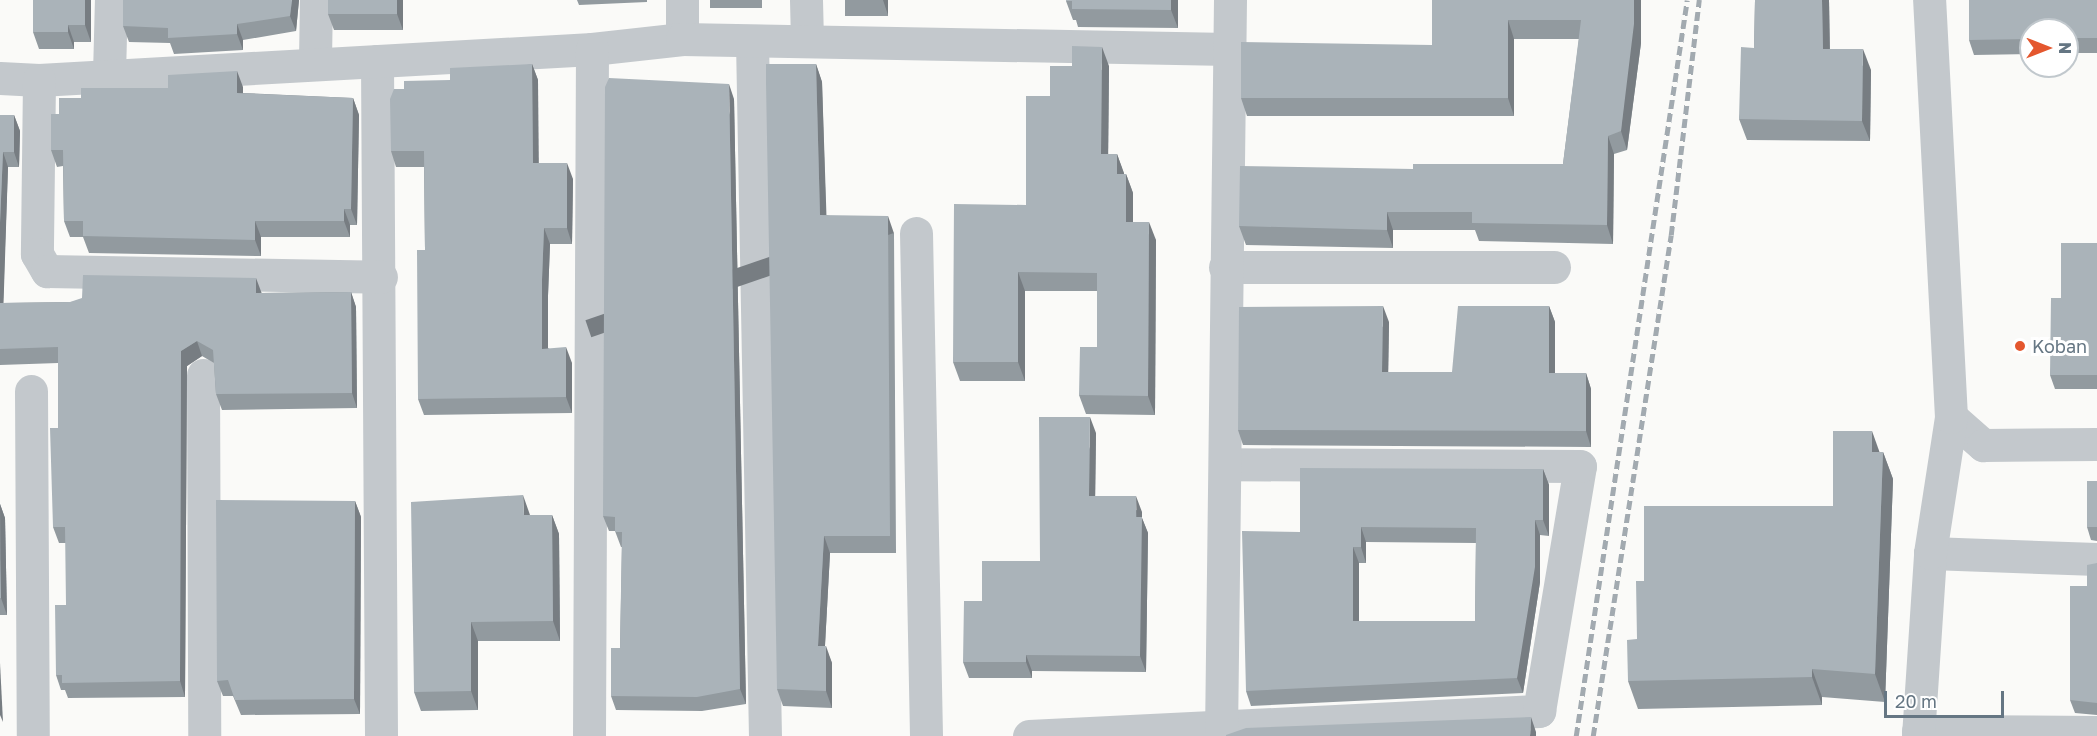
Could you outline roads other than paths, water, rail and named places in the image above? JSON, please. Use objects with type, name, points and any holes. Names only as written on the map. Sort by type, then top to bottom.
[{"type":"street","points":[[109,74],[111,0]]},
{"type":"street","points":[[315,62],[316,0]]},
{"type":"street","points":[[681,0],[682,39]]},
{"type":"street","points":[[806,0],[807,41]]},
{"type":"street","points":[[1221,730],[1228,464],[1225,267],[1230,0]]},
{"type":"street","points":[[1929,0],[1951,417],[1930,553],[1918,733],[2097,732]]},
{"type":"street","points":[[0,78],[39,80],[315,62],[377,61],[592,49],[682,39],[1229,49]]},
{"type":"street","points":[[752,40],[765,736]]},
{"type":"street","points":[[589,736],[592,49]]},
{"type":"street","points":[[377,61],[381,276],[381,736]]},
{"type":"street","points":[[39,80],[37,254],[47,271],[381,276]]},
{"type":"street","points":[[916,232],[927,736],[916,736]]},
{"type":"street","points":[[1225,267],[1554,267]]},
{"type":"street","points":[[203,375],[204,736]]},
{"type":"street","points":[[31,391],[33,736]]},
{"type":"street","points":[[1951,417],[1983,445],[2097,444]]},
{"type":"street","points":[[1029,736],[1399,727],[1539,711],[1580,466],[1228,464]]},
{"type":"street","points":[[1930,553],[2097,559]]},
{"type":"railway","points":[[1576,736],[1687,0]]},
{"type":"railway","points":[[1593,736],[1671,235],[1699,0]]},
{"type":"place","name":"Koban","points":[[2020,346]]}]
